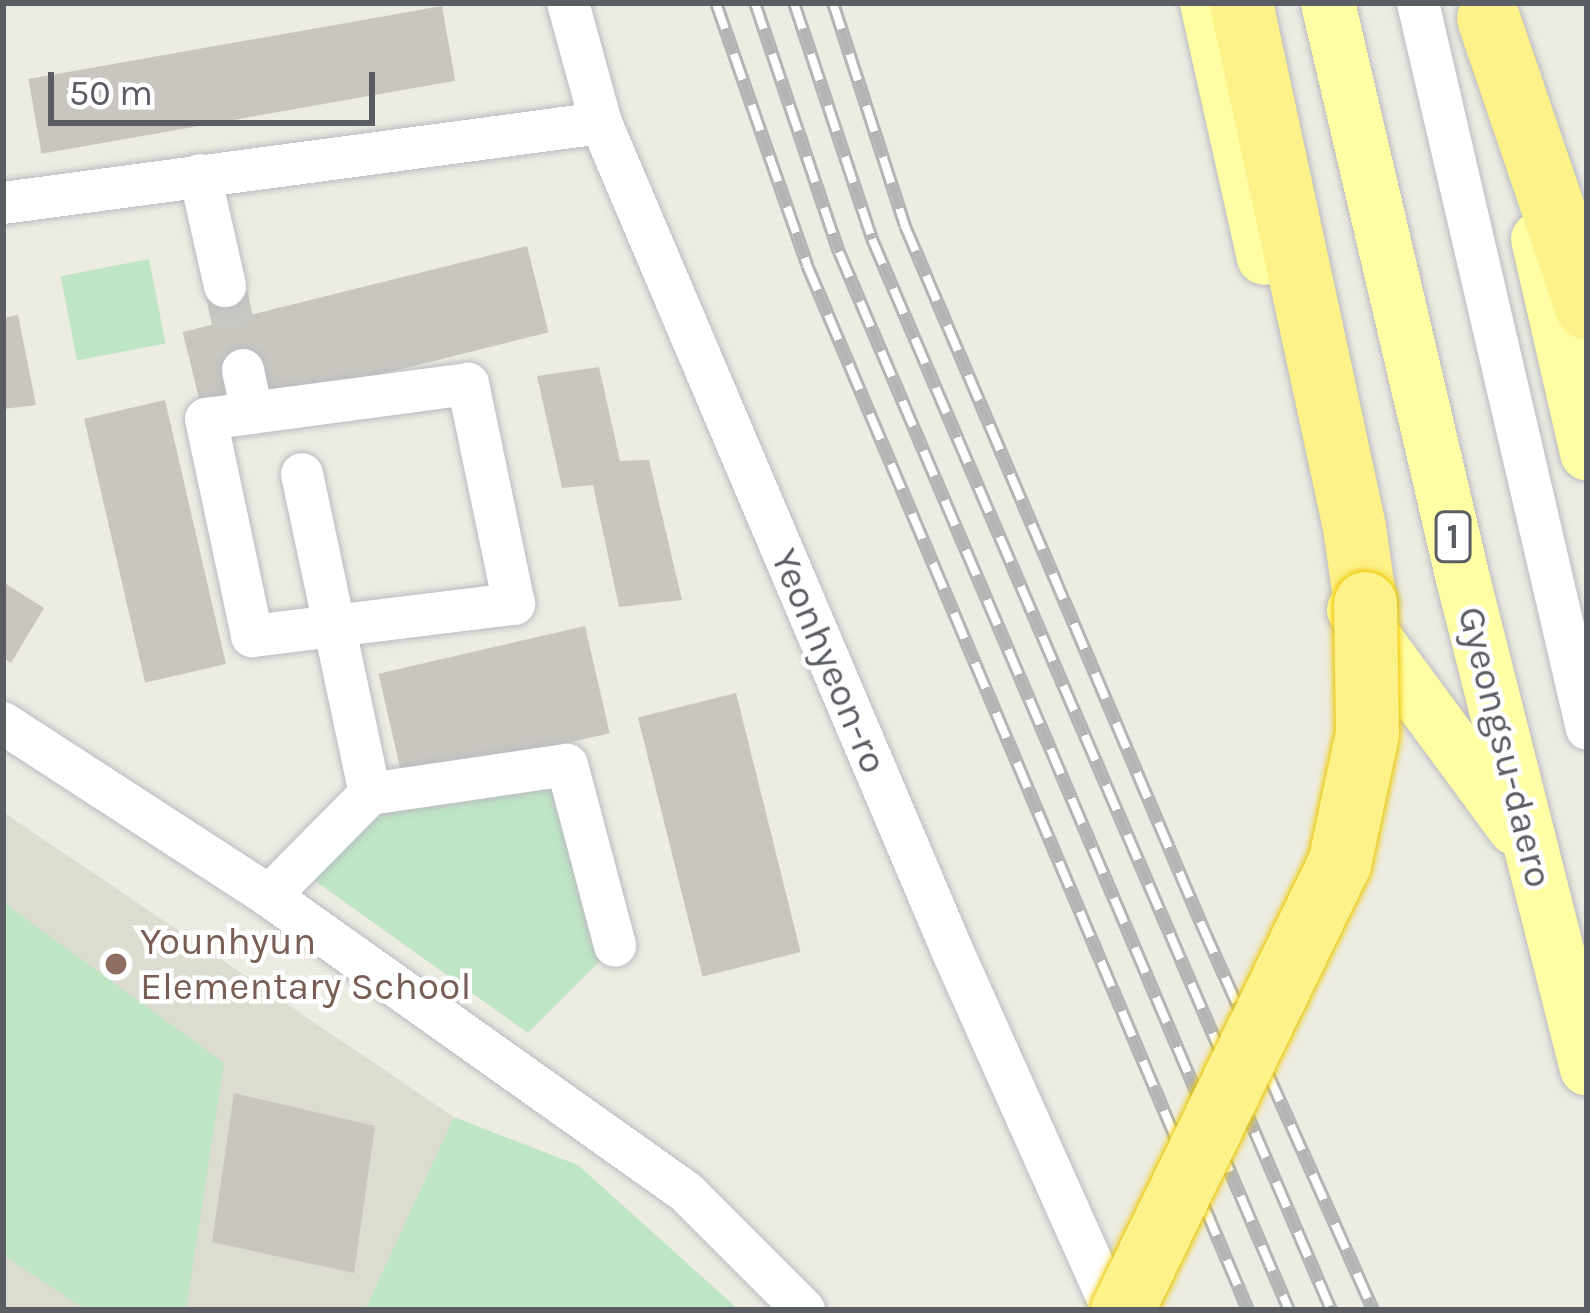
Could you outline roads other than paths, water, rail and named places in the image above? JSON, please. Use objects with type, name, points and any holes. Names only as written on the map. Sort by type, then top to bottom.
[{"type":"highway","points":[[1122,1310],[1339,864],[1367,733],[1365,603],[1354,527],[1241,3]]},
{"type":"highway","points":[[1487,10],[1587,308]]},
{"type":"main road","points":[[1208,3],[1338,589],[1530,849]]},
{"type":"main road","name":"Gyeongsu-daero","points":[[1328,3],[1587,1069]]},
{"type":"main road","points":[[1487,10],[1587,454]]},
{"type":"street","name":"Yeonhyeon-ro","points":[[568,3],[601,123],[952,950],[1112,1310]]},
{"type":"street","points":[[1418,3],[1587,728]]},
{"type":"street","points":[[3,203],[601,123]]},
{"type":"street","points":[[200,175],[225,286]]},
{"type":"street","points":[[243,370],[252,413]]},
{"type":"street","points":[[468,384],[514,604],[252,636],[206,419],[252,413],[468,384]]},
{"type":"street","points":[[302,474],[370,794]]},
{"type":"street","points":[[3,723],[269,896],[686,1192],[804,1310]]},
{"type":"street","points":[[269,896],[370,794],[567,765],[615,946]]},
{"type":"tunnel","points":[[225,286],[243,370]]},
{"type":"railway","points":[[716,3],[807,265],[1248,1310]]},
{"type":"railway","points":[[755,3],[839,252],[1289,1310]]},
{"type":"railway","points":[[794,3],[872,239],[1331,1310]]},
{"type":"railway","points":[[833,3],[905,226],[1203,928],[1373,1310]]},
{"type":"place","name":"Younhyun Elementary School","points":[[116,964]]}]
